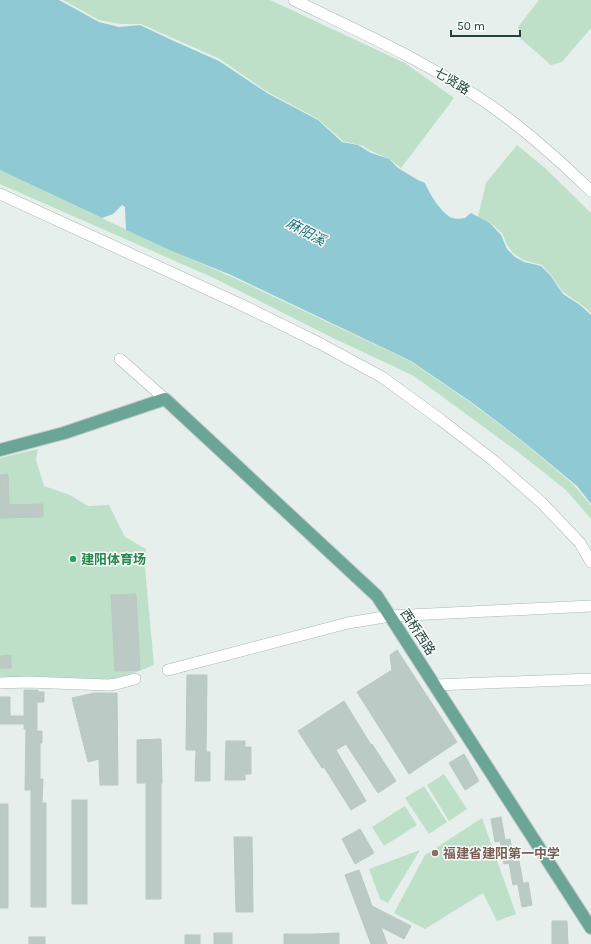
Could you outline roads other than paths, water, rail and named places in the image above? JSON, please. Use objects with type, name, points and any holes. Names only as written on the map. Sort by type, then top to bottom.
[{"type":"main road","points":[[0,450],[64,434],[165,399]]},
{"type":"main road","name":"西桥西路","points":[[165,399],[376,596],[591,928]]},
{"type":"street","name":"七贤路","points":[[294,0],[383,42],[440,73],[495,108],[532,138],[591,192]]},
{"type":"street","points":[[0,194],[244,306],[319,343],[382,377],[494,461],[541,502],[580,543],[591,562]]},
{"type":"street","points":[[120,358],[165,399]]},
{"type":"street","points":[[168,670],[348,623],[390,616],[591,606]]},
{"type":"street","points":[[0,683],[27,682],[108,685],[135,679]]},
{"type":"street","points":[[435,685],[591,679]]},
{"type":"water","name":"麻阳溪","points":[[0,0],[59,0],[99,22],[119,27],[140,25],[219,61],[267,93],[318,120],[342,142],[358,145],[371,153],[389,159],[398,168],[425,183],[432,197],[444,212],[452,218],[465,218],[471,213],[490,223],[501,235],[507,249],[515,257],[524,262],[541,266],[550,275],[563,294],[580,305],[591,315],[591,504],[577,486],[525,443],[474,404],[411,361],[231,275],[126,230],[125,207],[122,205],[113,214],[102,218],[0,170]]},
{"type":"place","name":"建阳体育场","points":[[73,559]]},
{"type":"place","name":"福建省建阳第一中学","points":[[435,853]]}]
